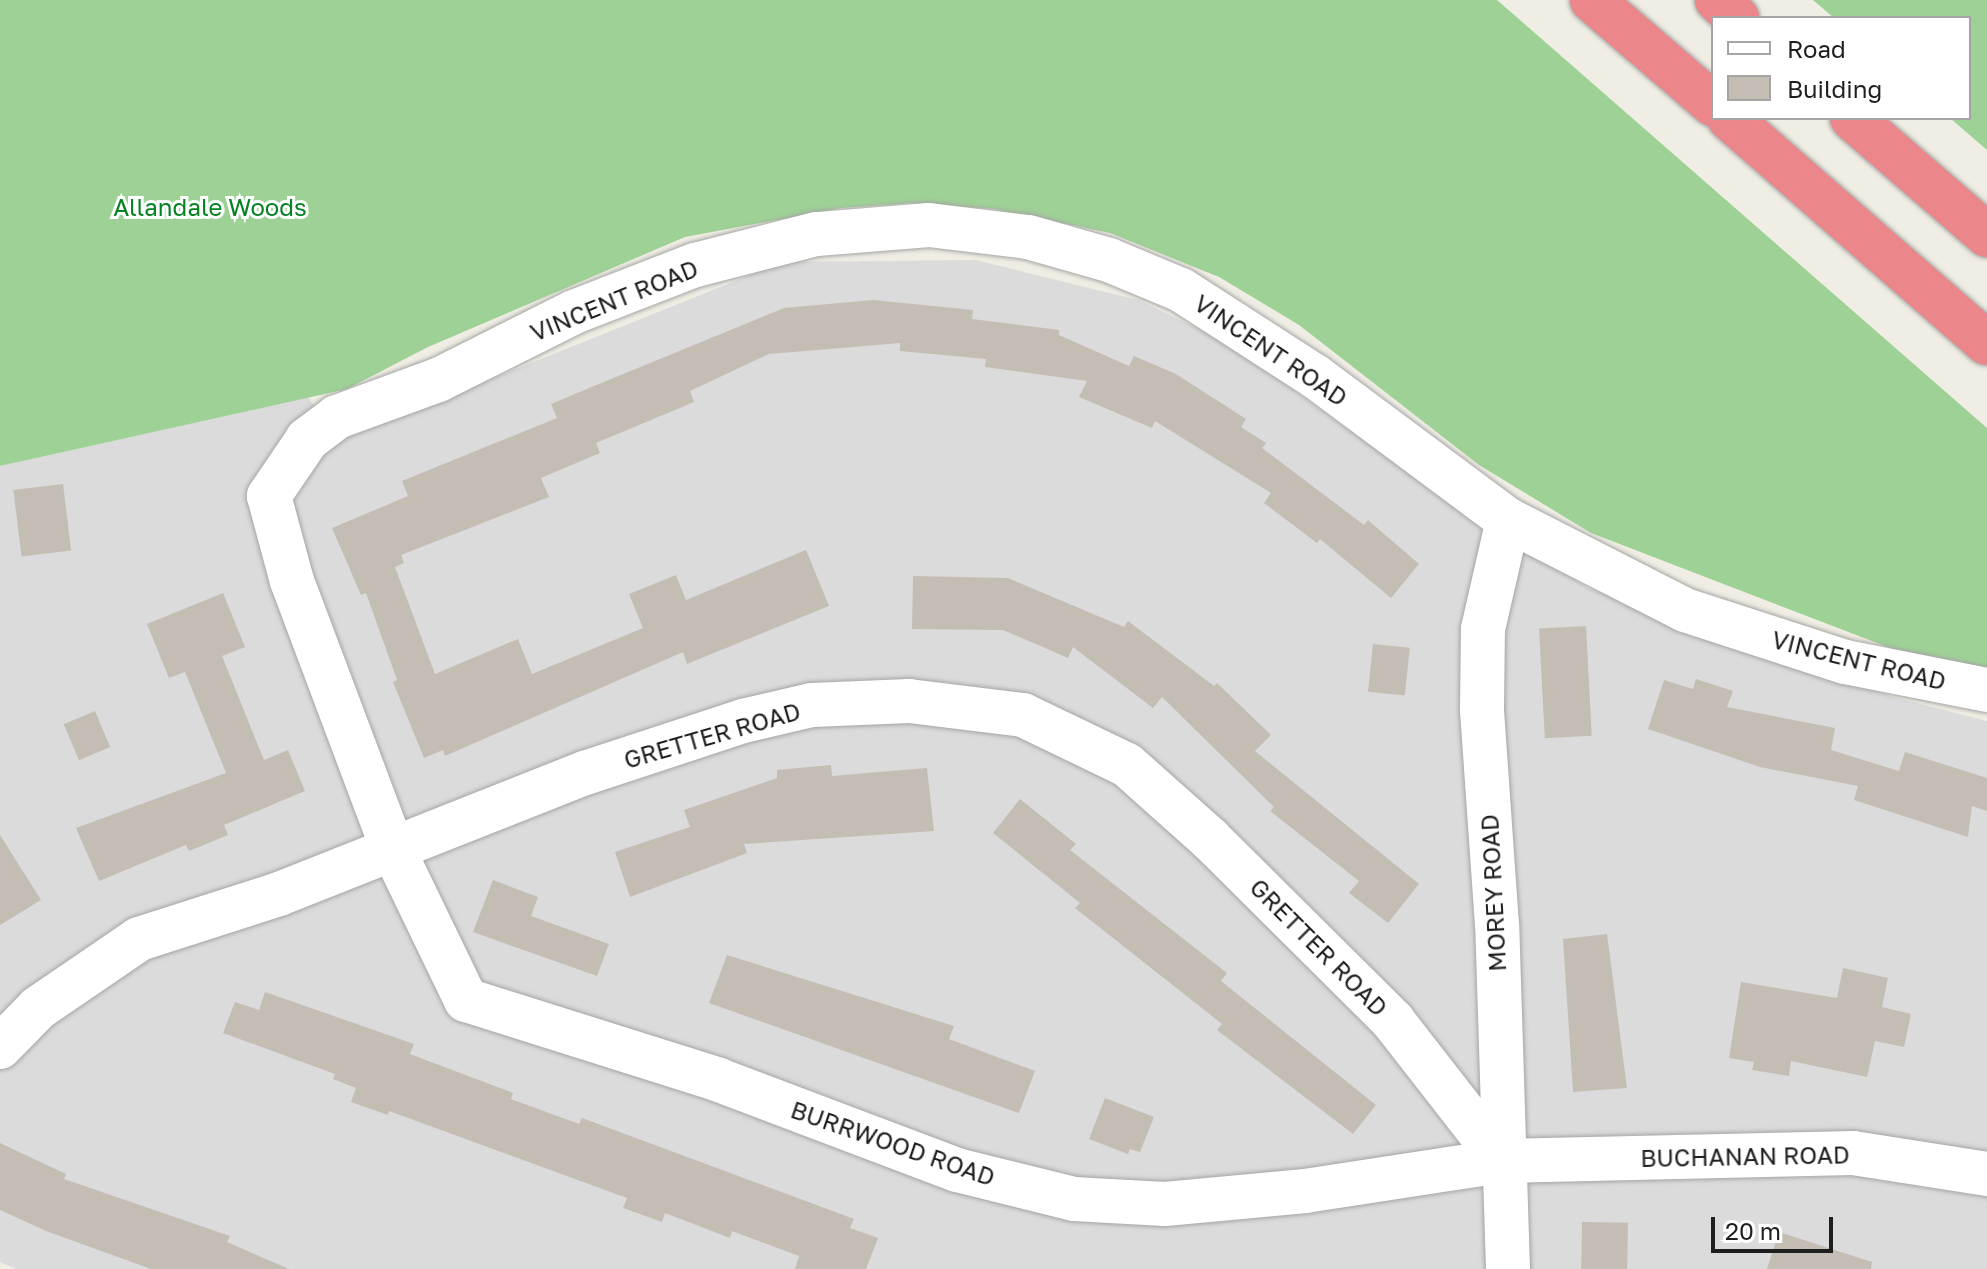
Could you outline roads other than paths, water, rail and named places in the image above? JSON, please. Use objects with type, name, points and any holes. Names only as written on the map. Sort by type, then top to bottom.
[{"type":"highway","points":[[1592,0],[1711,102]]},
{"type":"highway","points":[[1717,0],[1735,16]]},
{"type":"highway","points":[[1731,120],[1987,343]]},
{"type":"highway","points":[[1854,120],[1987,235]]},
{"type":"street","name":"VINCENT ROAD","points":[[392,847],[292,581],[269,496],[307,440],[337,417],[438,380],[574,312],[695,265],[816,234],[929,225],[1028,237],[1109,260],[1181,290],[1234,321],[1508,520],[1685,610],[1845,662],[1987,690]]},
{"type":"street","name":"MOREY ROAD","points":[[1508,520],[1485,617],[1482,709],[1497,925],[1502,1161],[1508,1269]]},
{"type":"street","name":"GRETTER ROAD","points":[[0,1047],[38,1008],[139,939],[279,894],[392,847],[599,769],[743,721],[812,705],[909,701],[1023,715],[1127,765],[1210,839],[1393,1021],[1502,1161]]},
{"type":"street","name":"BURRWOOD ROAD","points":[[392,847],[466,1000],[719,1080],[957,1170],[1074,1199],[1165,1204],[1305,1191],[1502,1161]]},
{"type":"street","name":"BUCHANAN ROAD","points":[[1502,1161],[1853,1153],[1987,1174]]},
{"type":"park label","name":"Allandale Woods","points":[[210,207]]}]
